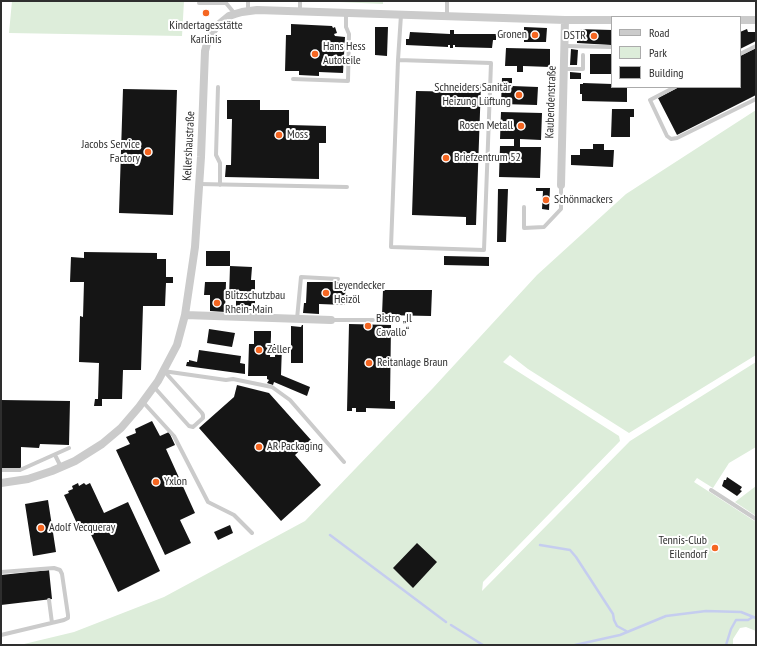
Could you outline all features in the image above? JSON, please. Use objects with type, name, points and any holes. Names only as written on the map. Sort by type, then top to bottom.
[{"type":"street","name":"Kellershaustraße","points":[[1,483],[28,479],[75,461],[102,444],[121,428],[154,387],[177,345],[185,315],[195,247],[204,51],[209,36],[218,24],[229,16],[235,14],[257,10],[300,12]]},
{"type":"street","points":[[300,12],[611,20]]},
{"type":"street","name":"Kaubendenstraße","points":[[561,185],[565,20]]},
{"type":"street","points":[[741,20],[756,20]]},
{"type":"street","points":[[185,315],[331,320]]},
{"type":"lane","points":[[248,1],[248,11]]},
{"type":"lane","points":[[300,1],[300,12]]},
{"type":"lane","points":[[447,1],[447,16]]},
{"type":"lane","points":[[199,4],[226,4],[235,14]]},
{"type":"lane","points":[[293,79],[348,81],[349,34],[346,27],[346,13]]},
{"type":"lane","points":[[398,60],[491,63],[484,250],[391,247],[398,60],[401,14]]},
{"type":"lane","points":[[565,46],[611,47]]},
{"type":"lane","points":[[741,54],[756,46]]},
{"type":"lane","points":[[564,69],[582,69],[583,55]]},
{"type":"lane","points":[[218,87],[216,155],[220,163],[220,185]]},
{"type":"lane","points":[[673,88],[650,100],[667,136],[671,139],[676,138],[756,99]]},
{"type":"lane","points":[[199,184],[347,187]]},
{"type":"lane","points":[[524,207],[524,228],[544,227],[561,210],[561,185]]},
{"type":"lane","points":[[297,319],[301,277],[338,279]]},
{"type":"lane","points":[[331,320],[373,320]]},
{"type":"lane","points":[[154,387],[189,426],[193,427],[203,418],[203,414],[163,371]]},
{"type":"lane","points":[[163,371],[226,380],[233,379],[272,387],[290,400],[344,462]]},
{"type":"lane","points":[[143,402],[174,436],[208,502],[234,515],[252,533]]},
{"type":"lane","points":[[1,470],[20,470],[69,448]]},
{"type":"lane","points":[[55,454],[61,467]]},
{"type":"lane","points":[[711,490],[756,518]]},
{"type":"lane","points":[[1,572],[54,568],[60,570],[62,574],[68,615],[66,620],[1,635]]},
{"type":"lane","points":[[49,600],[52,623]]},
{"type":"green space","points":[[12,1],[184,1],[182,36],[9,33]]},
{"type":"green space","points":[[317,1],[383,1],[383,4]]},
{"type":"green space","points":[[756,110],[756,355],[629,433],[528,369],[510,355],[503,362],[619,436],[620,441],[483,582],[482,591],[630,441],[756,362],[756,447],[729,463],[713,488],[697,478],[694,482],[756,522],[756,631],[746,627],[740,628],[733,639],[733,645],[20,645],[74,632],[164,597],[305,521],[433,388],[537,275],[626,194]]},
{"type":"green space","points":[[756,486],[756,516],[735,502]]},
{"type":"building","name":"Hans Hess Autoteile","points":[[291,24],[335,27],[337,33],[334,34],[335,36],[345,37],[343,73],[319,72],[319,76],[299,75],[299,71],[285,71],[286,35],[291,35]]},
{"type":"building","points":[[375,27],[388,27],[387,56],[375,55]]},
{"type":"building","name":"Gronen","points":[[524,27],[547,28],[546,42],[524,42]]},
{"type":"building","name":"DSTR","points":[[577,29],[611,30],[611,45],[577,43]]},
{"type":"building","points":[[747,29],[748,32],[756,32],[756,41],[741,48],[741,32]]},
{"type":"building","points":[[450,30],[454,30],[454,34],[496,34],[496,40],[493,40],[492,48],[455,47],[455,45],[453,45],[453,48],[450,48],[450,45],[448,45],[448,47],[406,45],[406,39],[409,39],[410,32],[450,34]]},
{"type":"building","points":[[506,48],[550,49],[550,67],[523,66],[523,72],[517,72],[517,66],[505,66]]},
{"type":"building","points":[[756,48],[756,95],[677,135],[658,98],[677,88],[741,88],[741,56]]},
{"type":"building","points":[[571,49],[578,50],[577,65],[570,65]]},
{"type":"building","points":[[590,54],[611,54],[611,74],[590,74]]},
{"type":"building","points":[[570,72],[581,73],[581,79],[570,79]]},
{"type":"building","name":"Schneiders Sanitär Heizung Lüftung","points":[[502,78],[512,78],[512,86],[538,87],[537,105],[501,104]]},
{"type":"building","name":"Briefzentrum 52","points":[[470,84],[481,84],[476,225],[466,225],[466,217],[412,215],[416,91],[470,92]]},
{"type":"building","points":[[580,84],[611,84],[611,88],[627,88],[627,102],[582,101]]},
{"type":"building","name":"Jacobs Service Factory","points":[[123,89],[177,90],[173,215],[119,213]]},
{"type":"building","name":"Moss","points":[[227,100],[260,100],[260,110],[289,110],[289,125],[326,126],[326,143],[319,143],[319,179],[225,177],[226,165],[231,165],[232,119],[227,119]]},
{"type":"building","points":[[612,109],[634,109],[634,117],[630,117],[630,137],[611,137]]},
{"type":"building","points":[[501,112],[542,113],[541,140],[520,139],[520,147],[541,147],[540,178],[499,177],[500,146],[514,146],[514,139],[500,139]]},
{"type":"building","points":[[593,144],[604,144],[604,150],[614,150],[613,167],[571,165],[571,155],[580,155],[580,149],[593,149]]},
{"type":"building","name":"Schönmackers","points":[[536,188],[550,188],[549,210],[542,209],[543,191],[536,191]]},
{"type":"building","points":[[498,189],[508,189],[506,242],[497,242]]},
{"type":"building","points":[[206,251],[230,251],[230,266],[206,266]]},
{"type":"building","points":[[84,252],[157,253],[157,259],[166,259],[166,277],[173,277],[173,283],[166,283],[165,306],[143,306],[141,370],[123,370],[122,399],[102,399],[102,406],[94,406],[95,399],[98,399],[99,363],[79,362],[80,316],[83,317],[84,282],[70,282],[71,257],[84,258]]},
{"type":"building","points":[[444,256],[489,257],[489,266],[444,265]]},
{"type":"building","points":[[230,266],[252,267],[251,280],[255,280],[255,306],[236,306],[236,298],[229,298]]},
{"type":"building","name":"Blitzschutzbau Rhein-Main","points":[[205,282],[226,282],[225,312],[210,311],[210,295],[204,295]]},
{"type":"building","name":"Leyendecker Heizöl","points":[[307,282],[346,282],[345,305],[319,304],[319,314],[303,313],[304,303],[306,303]]},
{"type":"building","points":[[383,290],[432,290],[431,316],[382,315]]},
{"type":"building","name":"Reitanlage Braun","points":[[349,324],[391,325],[390,401],[395,401],[395,409],[366,408],[366,412],[356,412],[356,408],[352,408],[352,411],[347,411]]},
{"type":"building","points":[[302,325],[303,363],[291,363],[291,326],[301,327]]},
{"type":"building","points":[[209,329],[235,333],[232,347],[207,343]]},
{"type":"building","points":[[254,331],[271,331],[270,357],[275,357],[275,351],[271,351],[271,344],[275,344],[275,346],[282,346],[281,375],[310,387],[307,396],[274,382],[273,385],[267,383],[269,380],[267,379],[267,376],[248,376],[249,344],[254,344]]},
{"type":"building","points":[[199,350],[241,356],[240,363],[245,364],[245,374],[186,366],[189,360],[197,362]]},
{"type":"building","name":"AR Packaging","points":[[237,385],[269,393],[311,440],[295,455],[321,485],[281,521],[199,428],[234,397]]},
{"type":"building","points":[[1,400],[70,401],[69,445],[40,444],[39,448],[21,447],[21,469],[1,468]]},
{"type":"building","name":"Yxlon","points":[[152,421],[160,436],[169,432],[175,445],[166,449],[195,513],[180,520],[191,543],[165,555],[116,450],[130,444],[126,437],[136,433],[135,429]]},
{"type":"building","points":[[727,477],[742,487],[740,490],[742,491],[737,496],[722,486]]},
{"type":"building","points":[[78,483],[79,486],[84,483],[86,485],[90,483],[104,513],[128,502],[160,571],[118,592],[86,524],[79,528],[64,495],[69,493],[68,491],[73,489],[72,486]]},
{"type":"building","name":"Adolf Vecqueray","points":[[48,500],[56,552],[33,556],[25,504]]},
{"type":"building","points":[[230,525],[233,533],[218,540],[214,532]]},
{"type":"building","points":[[417,543],[437,562],[413,588],[393,568]]},
{"type":"building","points":[[49,570],[52,599],[1,605],[1,575]]},
{"type":"waterway","points":[[330,535],[446,622]]},
{"type":"waterway","points":[[540,545],[570,550],[613,614],[617,626],[628,632]]},
{"type":"waterway","points":[[575,645],[620,635],[666,616],[706,611],[741,612],[756,618]]},
{"type":"waterway","points":[[726,645],[731,629],[736,620],[748,620],[753,617]]},
{"type":"waterway","points":[[451,625],[483,645]]},
{"type":"place","name":"Kindertagesstätte Karlinis","points":[[206,13]]},
{"type":"place","name":"Gronen","points":[[535,35]]},
{"type":"place","name":"DSTR","points":[[594,36]]},
{"type":"place","name":"Hans Hess Autoteile","points":[[315,54]]},
{"type":"place","name":"Schneiders Sanitär Heizung Lüftung","points":[[519,95]]},
{"type":"place","name":"Rosen Metall","points":[[521,126]]},
{"type":"place","name":"Moss","points":[[279,135]]},
{"type":"place","name":"Jacobs Service Factory","points":[[148,152]]},
{"type":"place","name":"Briefzentrum 52","points":[[446,158]]},
{"type":"place","name":"Schönmackers","points":[[546,200]]},
{"type":"place","name":"Leyendecker Heizöl","points":[[326,293]]},
{"type":"place","name":"Blitzschutzbau Rhein-Main","points":[[217,303]]},
{"type":"place","name":"Bistro „Il Cavallo“","points":[[368,326]]},
{"type":"place","name":"Zeller","points":[[259,350]]},
{"type":"place","name":"Reitanlage Braun","points":[[369,363]]},
{"type":"place","name":"AR Packaging","points":[[259,447]]},
{"type":"place","name":"Yxlon","points":[[156,482]]},
{"type":"place","name":"Adolf Vecqueray","points":[[41,528]]},
{"type":"place","name":"Tennis-Club Eilendorf","points":[[715,548]]}]
